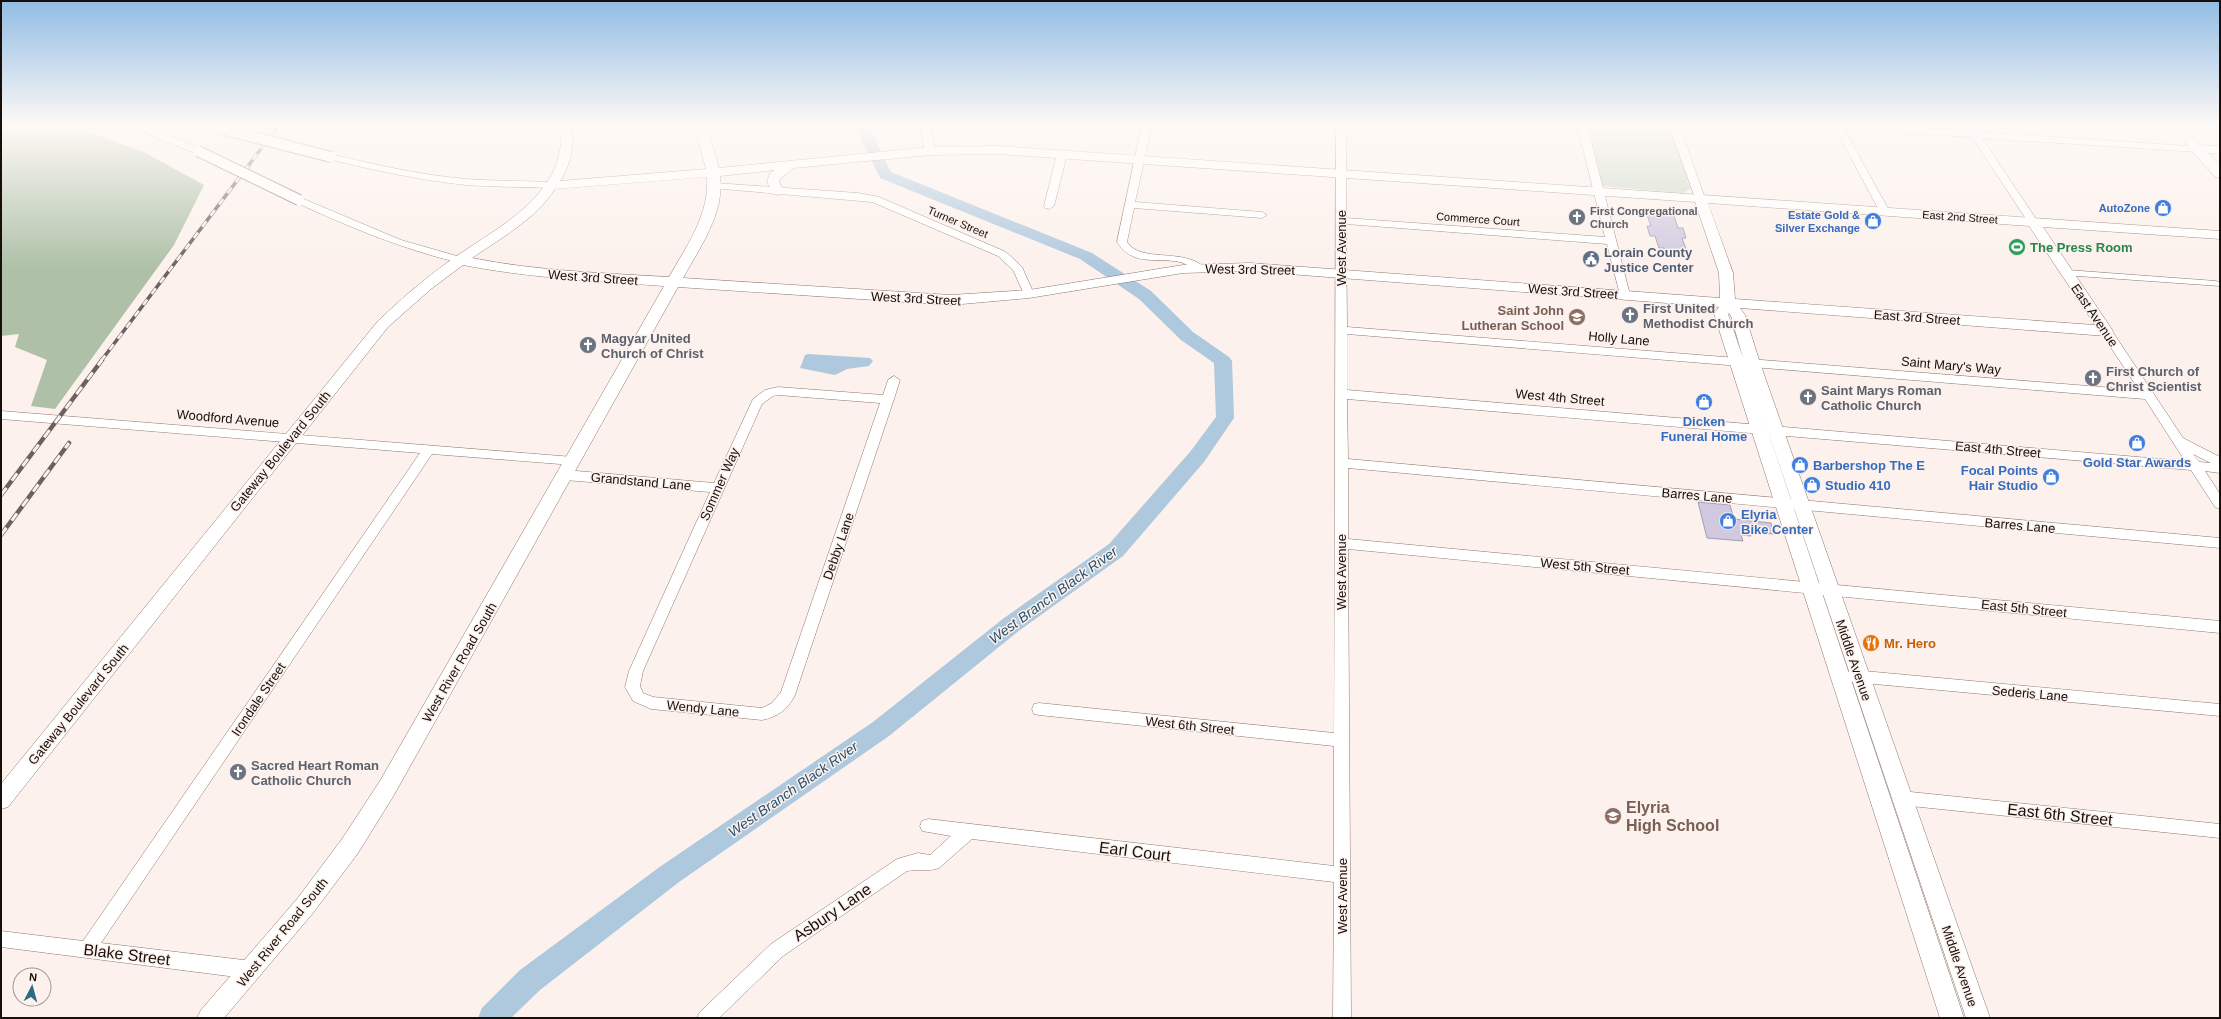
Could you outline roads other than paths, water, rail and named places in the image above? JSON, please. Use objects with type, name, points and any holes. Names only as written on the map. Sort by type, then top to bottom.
[{"type":"main road","name":"Gateway Boulevard South","points":[[1,800],[383,324],[421,289],[496,235],[529,209],[552,185],[558,173]]},
{"type":"main road","name":"East 2nd Street","points":[[552,185],[620,182],[710,173]]},
{"type":"main road","name":"West River Road South","points":[[209,1018],[252,970],[314,894],[350,846],[387,788],[674,282],[708,219],[715,186],[715,173]]},
{"type":"main road","points":[[778,190],[773,182],[775,176],[780,173]]},
{"type":"main road","name":"East 2nd Street","points":[[1320,173],[2220,235]]},
{"type":"main road","name":"Middle Avenue","points":[[1700,198],[1726,273],[1728,303],[1721,314],[1776,431],[1801,505],[1839,675],[1952,1018]]},
{"type":"main road","name":"East Avenue","points":[[2033,222],[2106,331]]},
{"type":"main road","points":[[494,267],[489,251],[496,235]]},
{"type":"main road","name":"West 3rd Street","points":[[460,260],[494,267],[553,274],[929,300],[976,300],[1029,294],[1162,272],[1199,268],[1250,266],[1728,303]]},
{"type":"main road","name":"East 3rd Street","points":[[1728,303],[2106,331]]},
{"type":"main road","name":"Middle Avenue","points":[[1744,362],[1759,430],[1783,503],[1860,677],[1978,1018]]},
{"type":"street","name":"West 3rd Street","points":[[241,173],[387,240],[426,252],[460,260]]},
{"type":"street","points":[[402,173],[443,179],[485,183],[552,185]]},
{"type":"street","points":[[1049,206],[1057,173]]},
{"type":"street","points":[[1137,173],[1122,240],[1126,248],[1142,256],[1184,260],[1199,268]]},
{"type":"street","points":[[1595,173],[1625,295]]},
{"type":"street","name":"Middle Avenue","points":[[1691,173],[1700,198]]},
{"type":"street","points":[[1863,173],[1885,212]]},
{"type":"street","name":"East Avenue","points":[[2000,173],[2033,222]]},
{"type":"street","name":"West Avenue","points":[[1341,174],[1342,1018]]},
{"type":"street","name":"Turner Street","points":[[715,186],[858,196],[875,200],[1002,254],[1018,269],[1029,294]]},
{"type":"street","points":[[1130,205],[1262,215]]},
{"type":"street","name":"Commerce Court","points":[[1341,221],[1612,241]]},
{"type":"street","points":[[2067,273],[2216,284]]},
{"type":"street","name":"Holly Lane","points":[[1341,330],[1744,362]]},
{"type":"street","name":"East Avenue","points":[[2106,331],[2220,504]]},
{"type":"street","name":"Saint Mary's Way","points":[[1744,362],[2148,395]]},
{"type":"street","name":"Debby Lane","points":[[776,709],[788,695],[894,380]]},
{"type":"street","name":"Sommer Way","points":[[633,691],[632,683],[636,672],[755,405],[767,394],[782,391],[888,399]]},
{"type":"street","name":"West 4th Street","points":[[1341,394],[1776,431]]},
{"type":"street","name":"Woodford Avenue","points":[[1,415],[429,449],[569,468]]},
{"type":"street","name":"East 4th Street","points":[[1776,431],[2220,468]]},
{"type":"street","points":[[2178,441],[2220,462]]},
{"type":"street","name":"Irondale Street","points":[[87,949],[429,449]]},
{"type":"street","name":"Barres Lane","points":[[1341,463],[2220,542]]},
{"type":"street","name":"Grandstand Lane","points":[[569,468],[717,488]]},
{"type":"street","name":"West 5th Street","points":[[1342,543],[1820,588]]},
{"type":"street","name":"East 5th Street","points":[[1820,588],[2220,626]]},
{"type":"street","name":"Sederis Lane","points":[[1839,675],[2220,710]]},
{"type":"street","name":"Wendy Lane","points":[[633,691],[642,700],[651,703],[762,714],[776,709]]},
{"type":"street","name":"West 6th Street","points":[[1039,709],[1342,740]]},
{"type":"street","name":"East 6th Street","points":[[1901,798],[2220,831]]},
{"type":"street","name":"Earl Court","points":[[928,826],[1342,875]]},
{"type":"street","name":"Asbury Lane","points":[[706,1018],[783,945],[903,864],[918,861],[933,863],[969,831]]},
{"type":"street","name":"Blake Street","points":[[1,939],[252,970]]},
{"type":"water","points":[[805,355],[870,358],[873,361],[869,366],[847,369],[835,375],[800,368]]},
{"type":"waterway","name":"West Branch Black River","points":[[492,1018],[530,980],[670,874],[881,729],[1012,624],[1116,550],[1197,457],[1225,418],[1223,361],[1187,336],[1145,295],[1086,256],[885,175],[884,173]]},
{"type":"railway","points":[[101,361],[243,173]]},
{"type":"railway","points":[[1,495],[102,360]]},
{"type":"railway","points":[[1,535],[69,443]]},
{"type":"place","name":"AutoZone","points":[[2163,208]]},
{"type":"place","name":"First Congregational Church","points":[[1577,217]]},
{"type":"place","name":"Estate Gold & Silver Exchange","points":[[1873,221]]},
{"type":"place","name":"The Press Room","points":[[2017,247]]},
{"type":"place","name":"Lorain County Justice Center","points":[[1591,259]]},
{"type":"place","name":"First United Methodist Church","points":[[1630,315]]},
{"type":"place","name":"Saint John Lutheran School","points":[[1577,317]]},
{"type":"place","name":"Magyar United Church of Christ","points":[[588,345]]},
{"type":"place","name":"First Church of Christ Scientist","points":[[2093,378]]},
{"type":"place","name":"Saint Marys Roman Catholic Church","points":[[1808,397]]},
{"type":"place","name":"Dicken Funeral Home","points":[[1704,402]]},
{"type":"place","name":"Gold Star Awards","points":[[2137,443]]},
{"type":"place","name":"Barbershop The E","points":[[1800,465]]},
{"type":"place","name":"Focal Points Hair Studio","points":[[2051,477]]},
{"type":"place","name":"Studio 410","points":[[1812,485]]},
{"type":"place","name":"Elyria Bike Center","points":[[1728,521]]},
{"type":"place","name":"Mr. Hero","points":[[1871,643]]},
{"type":"place","name":"Sacred Heart Roman Catholic Church","points":[[238,772]]},
{"type":"place","name":"Elyria High School","points":[[1613,816]]}]
